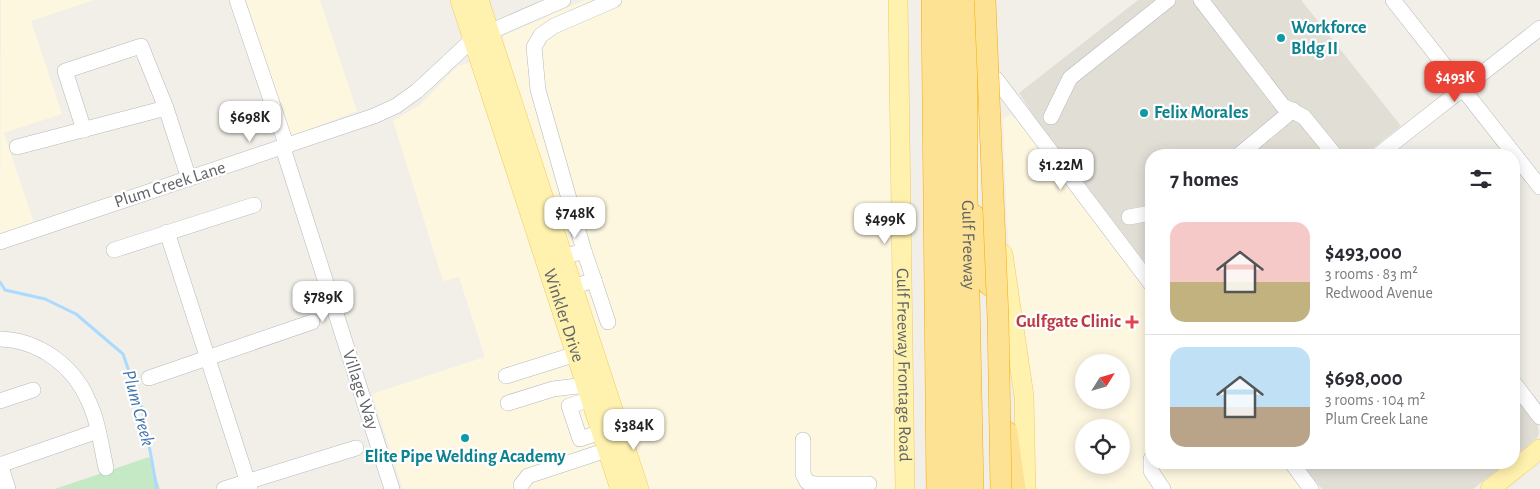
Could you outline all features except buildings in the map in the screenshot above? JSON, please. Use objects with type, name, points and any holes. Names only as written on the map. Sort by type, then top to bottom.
[{"type":"highway","name":"Gulf Freeway","points":[[932,0],[938,489]]},
{"type":"highway","name":"Gulf Freeway","points":[[949,0],[954,489]]},
{"type":"highway","name":"Gulf Freeway","points":[[967,0],[967,199],[973,489]]},
{"type":"highway","points":[[985,0],[1001,489]]},
{"type":"highway","points":[[967,199],[982,237],[1015,489]]},
{"type":"main road","name":"Winkler Drive","points":[[460,0],[481,35],[544,229],[601,432],[620,489]]},
{"type":"main road","name":"Winkler Drive","points":[[479,0],[481,35]]},
{"type":"main road","name":"Gulf Freeway Frontage Road","points":[[898,0],[905,489]]},
{"type":"main road","points":[[995,0],[998,192],[1003,255],[1024,396],[1026,489]]},
{"type":"main road","name":"Winkler Drive","points":[[544,229],[563,258],[573,287],[586,374],[638,489]]},
{"type":"main road","points":[[1520,465],[1540,449]]},
{"type":"main road","points":[[608,450],[614,452],[618,457],[624,474],[638,489]]},
{"type":"main road","points":[[1490,489],[1515,469]]},
{"type":"street","name":"Village Way","points":[[237,0],[392,489]]},
{"type":"street","points":[[481,35],[563,0]]},
{"type":"street","points":[[608,322],[584,251],[538,90],[533,58],[534,47],[541,35],[554,26],[614,0]]},
{"type":"street","points":[[1051,118],[1070,78],[1168,0]]},
{"type":"street","points":[[1201,0],[1283,106],[1304,116],[1330,149]]},
{"type":"street","points":[[1393,0],[1510,149]]},
{"type":"street","points":[[546,7],[554,26]]},
{"type":"street","points":[[1386,149],[1540,28]]},
{"type":"street","name":"Plum Creek Lane","points":[[0,242],[285,148],[374,116],[396,106],[417,91],[481,35]]},
{"type":"street","points":[[84,130],[65,71],[141,46],[166,108],[189,179]]},
{"type":"street","points":[[996,79],[1145,276]]},
{"type":"street","points":[[17,147],[166,108]]},
{"type":"street","points":[[1246,149],[1293,110]]},
{"type":"street","points":[[1520,162],[1540,187]]},
{"type":"street","points":[[114,250],[254,205]]},
{"type":"street","points":[[1128,217],[1145,215]]},
{"type":"street","points":[[167,232],[248,485]]},
{"type":"street","points":[[563,258],[584,251]]},
{"type":"street","points":[[573,287],[594,280]]},
{"type":"street","points":[[149,378],[312,322]]},
{"type":"street","points":[[0,339],[12,339],[42,349],[72,373],[88,400],[98,431],[106,468]]},
{"type":"street","points":[[506,376],[586,374]]},
{"type":"street","points":[[508,403],[553,389],[586,374]]},
{"type":"street","points":[[0,401],[34,390]]},
{"type":"street","points":[[1520,392],[1540,417]]},
{"type":"street","points":[[8,489],[0,465],[98,431]]},
{"type":"street","points":[[803,440],[804,474],[807,482],[815,484],[869,484]]},
{"type":"street","points":[[224,489],[248,485],[356,448]]},
{"type":"street","points":[[521,485],[528,476],[608,450]]},
{"type":"street","points":[[1151,469],[1163,489]]},
{"type":"street","points":[[1295,469],[1311,489]]},
{"type":"shaded area","points":[[1,0],[94,0],[31,21],[62,114],[4,133],[34,223],[0,235]]},
{"type":"shaded area","points":[[241,0],[320,0],[357,111],[287,138]]},
{"type":"shaded area","points":[[585,0],[889,0],[895,489],[646,489],[502,44],[502,38],[505,35]]},
{"type":"shaded area","points":[[1138,0],[1301,0],[1401,126],[1372,149],[1145,149],[1145,262],[1035,118],[1019,93]]},
{"type":"shaded area","points":[[470,63],[474,65],[614,489],[403,489],[372,394],[485,357],[459,277],[443,281],[393,121],[420,105],[458,66]]},
{"type":"shaded area","points":[[1009,115],[1017,120],[1145,286],[1145,469],[1288,469],[1303,489],[1031,489],[1007,223],[1003,120]]},
{"type":"shaded area","points":[[1520,398],[1537,422],[1539,433],[1537,438],[1520,452]]},
{"type":"shaded area","points":[[1306,469],[1499,469],[1473,489],[1322,489]]},
{"type":"green space","points":[[149,457],[160,489],[55,489]]},
{"type":"waterway","name":"Plum Creek","points":[[0,282],[5,290],[45,299],[76,314],[123,354],[143,412],[157,489]]},
{"type":"place","name":"Workforce Bldg II","points":[[1281,38]]},
{"type":"place","name":"Felix Morales","points":[[1144,113]]},
{"type":"place","name":"Gulfgate Clinic","points":[[1132,322]]},
{"type":"place","name":"Elite Pipe Welding Academy","points":[[465,438]]}]
